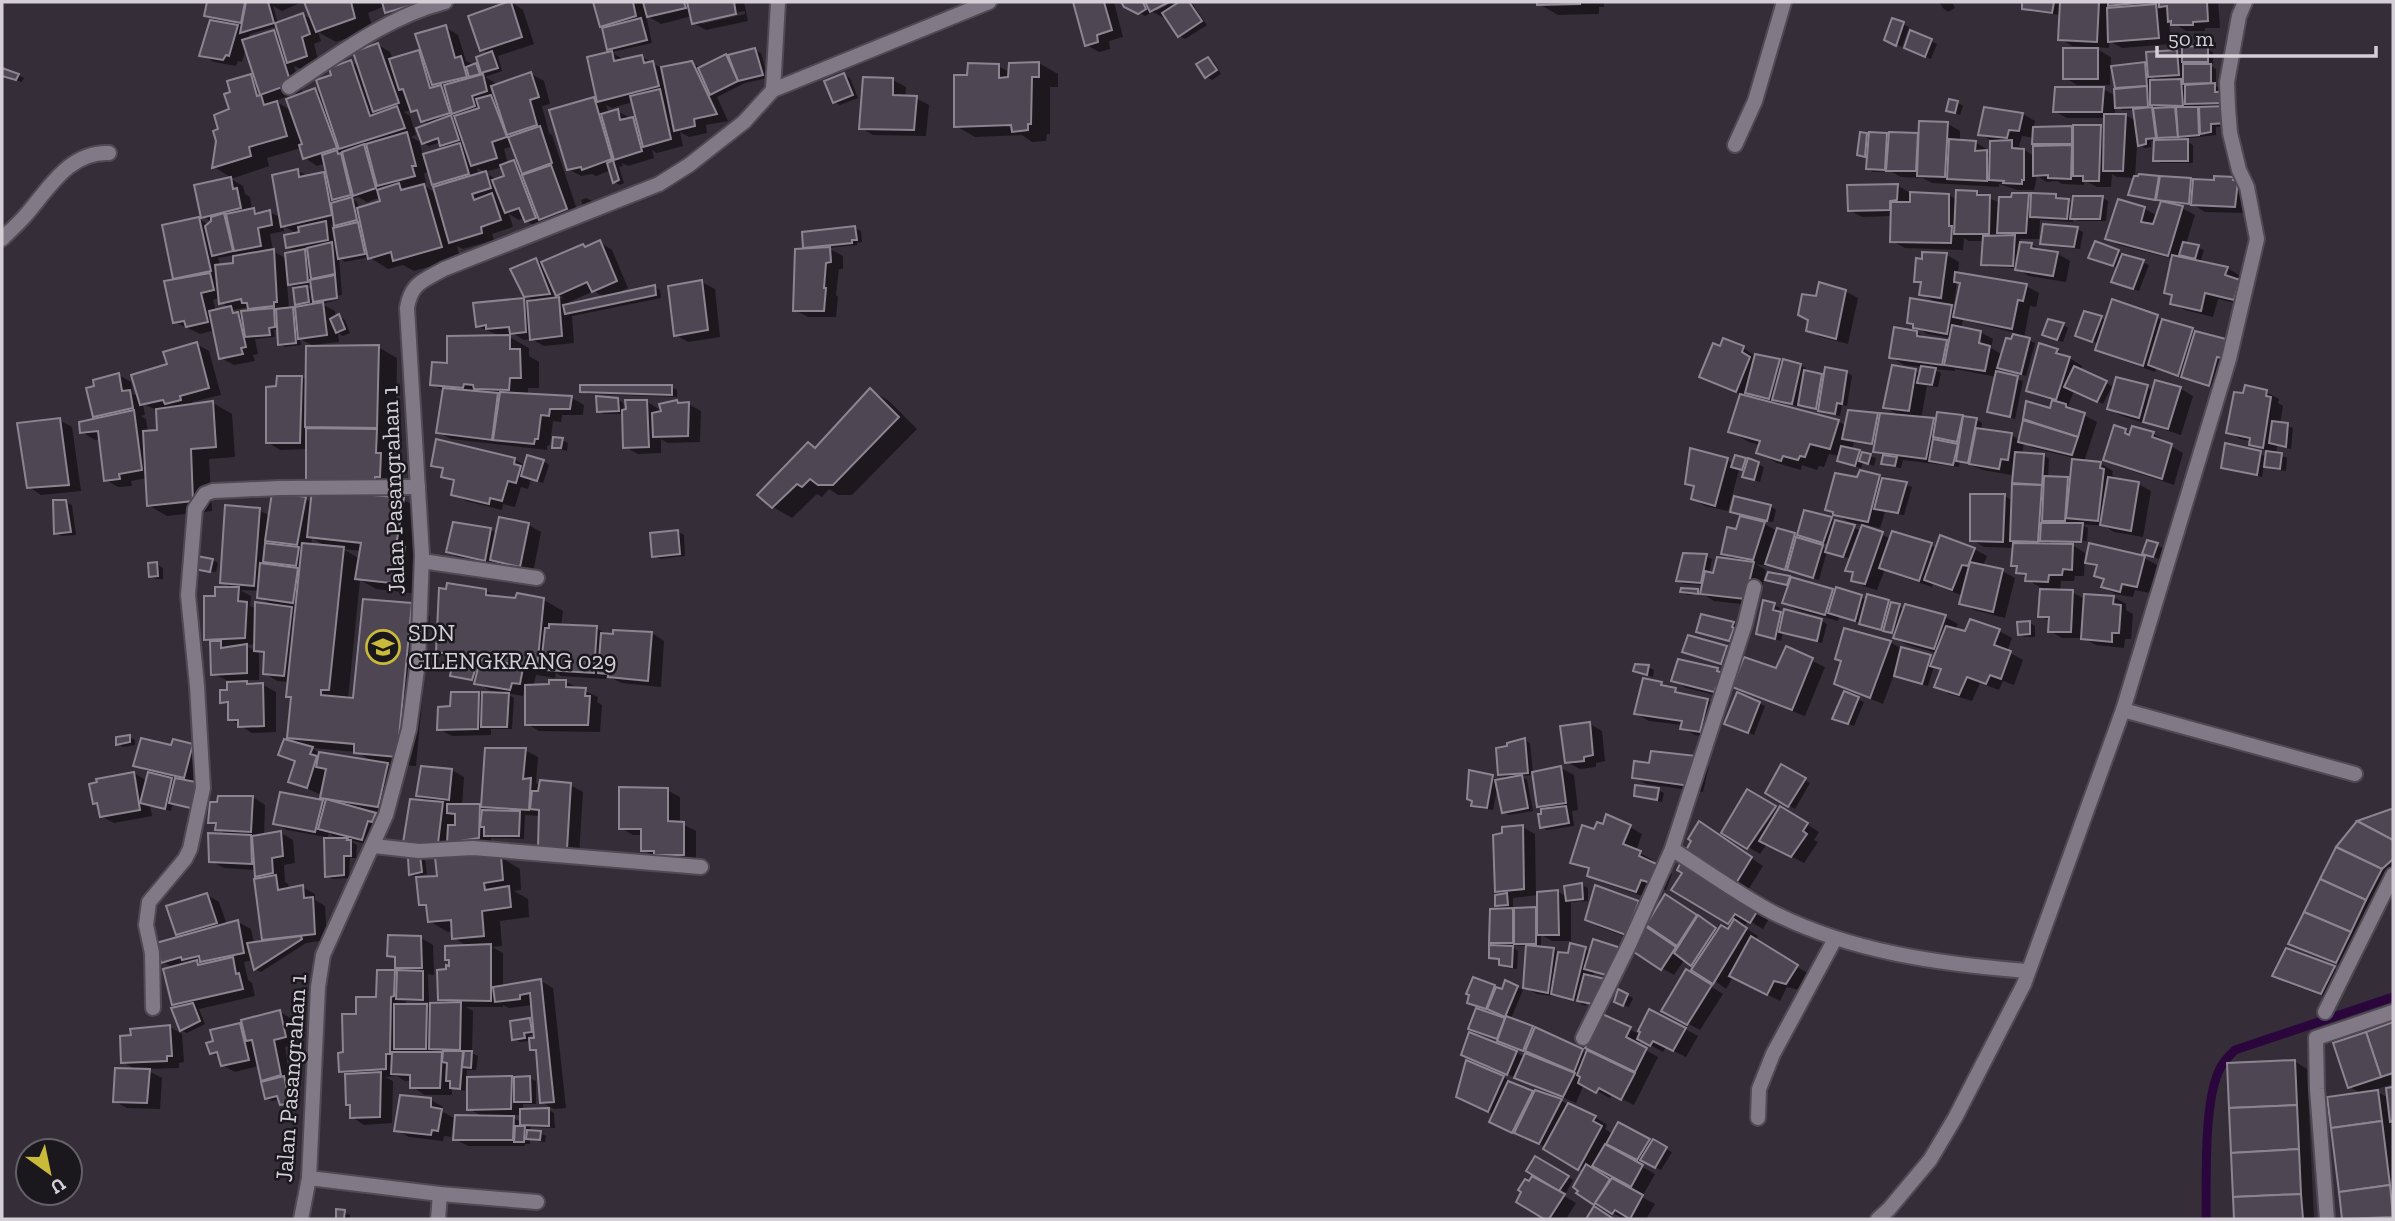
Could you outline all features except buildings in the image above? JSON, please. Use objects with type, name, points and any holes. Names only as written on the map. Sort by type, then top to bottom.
[{"type":"street","points":[[289,87],[394,20],[445,2]]},
{"type":"street","points":[[778,2],[773,90],[989,2]]},
{"type":"street","points":[[1735,145],[1755,101],[1784,2]]},
{"type":"street","points":[[1878,1219],[1930,1160],[2024,984],[2123,710],[2229,359],[2256,250],[2256,229],[2247,187],[2239,170],[2230,133],[2228,108],[2227,82],[2239,16],[2245,2]]},
{"type":"street","name":"Jalan Pasangrahan 1","points":[[301,1219],[309,1178],[318,987],[323,956],[386,816],[409,729],[418,662],[422,561],[407,308],[412,289],[444,269],[659,184],[744,122],[773,90]]},
{"type":"street","points":[[2,239],[25,217],[64,171],[88,156],[108,153]]},
{"type":"street","points":[[153,1008],[152,953],[146,925],[149,902],[186,859],[203,788],[199,710],[187,595],[195,509],[205,494],[213,492],[279,488],[418,487]]},
{"type":"street","points":[[422,561],[537,578]]},
{"type":"street","points":[[1583,1038],[1672,849],[1745,624],[1754,587]]},
{"type":"street","points":[[2123,710],[2356,774]]},
{"type":"street","points":[[374,846],[419,851],[473,848],[701,867]]},
{"type":"street","points":[[1672,849],[1772,912],[1835,939],[1960,965],[2027,971]]},
{"type":"street","points":[[2325,1012],[2393,875]]},
{"type":"street","points":[[1758,1118],[1759,1089],[1773,1054],[1835,939]]},
{"type":"street","points":[[2327,1219],[2316,1038],[2393,1012]]},
{"type":"street","points":[[309,1178],[440,1194],[537,1202]]},
{"type":"street","points":[[438,1219],[440,1194]]},
{"type":"waterway","points":[[2206,1219],[2209,1115],[2217,1076],[2226,1059],[2235,1050],[2393,997]]},
{"type":"place","name":"SDN CILENGKRANG 029","points":[[383,647]]}]
